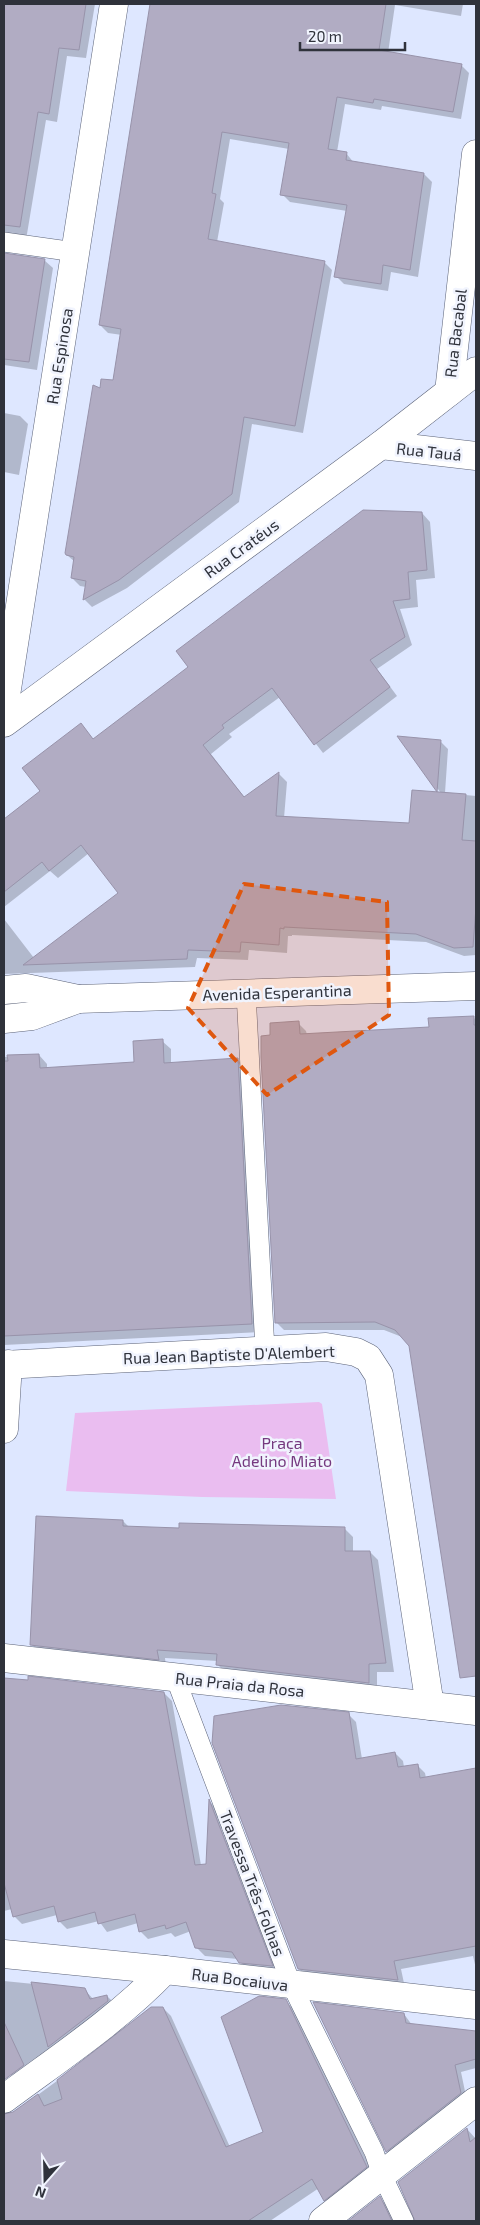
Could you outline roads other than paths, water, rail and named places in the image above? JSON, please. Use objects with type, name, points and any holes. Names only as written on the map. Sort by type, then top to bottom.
[{"type":"street","name":"Rua Espinosa","points":[[4,708],[114,4]]},
{"type":"street","name":"Rua Bacabal","points":[[448,392],[476,154]]},
{"type":"street","name":"Rua Cratéus","points":[[4,723],[381,445],[476,371]]},
{"type":"street","name":"Rua Tauá","points":[[381,445],[476,456]]},
{"type":"street","name":"Avenida Esperantina","points":[[4,990],[26,988],[78,999],[476,986]]},
{"type":"street","name":"Avenida Esperantina","points":[[4,1019],[32,1016],[78,999]]},
{"type":"street","name":"Rua Jean Baptiste D'Alembert","points":[[6,1364],[326,1347],[356,1352],[368,1358],[379,1375],[430,1706]]},
{"type":"street","points":[[4,1429],[6,1364]]},
{"type":"street","name":"Rua Praia da Rosa","points":[[4,1658],[476,1711]]},
{"type":"street","name":"Rua Bocaiuva","points":[[4,1954],[476,2005]]},
{"type":"street","points":[[4,2099],[140,1996],[165,1970]]},
{"type":"street","points":[[323,2221],[476,2101]]},
{"type":"lane","points":[[4,242],[75,252]]},
{"type":"lane","points":[[246,994],[265,1350]]},
{"type":"lane","name":"Travessa Três-Folhas","points":[[175,1676],[292,1986],[374,2152],[382,2175],[404,2221]]},
{"type":"park label","name":"Praça Adelino Miato","points":[[282,1451]]}]
